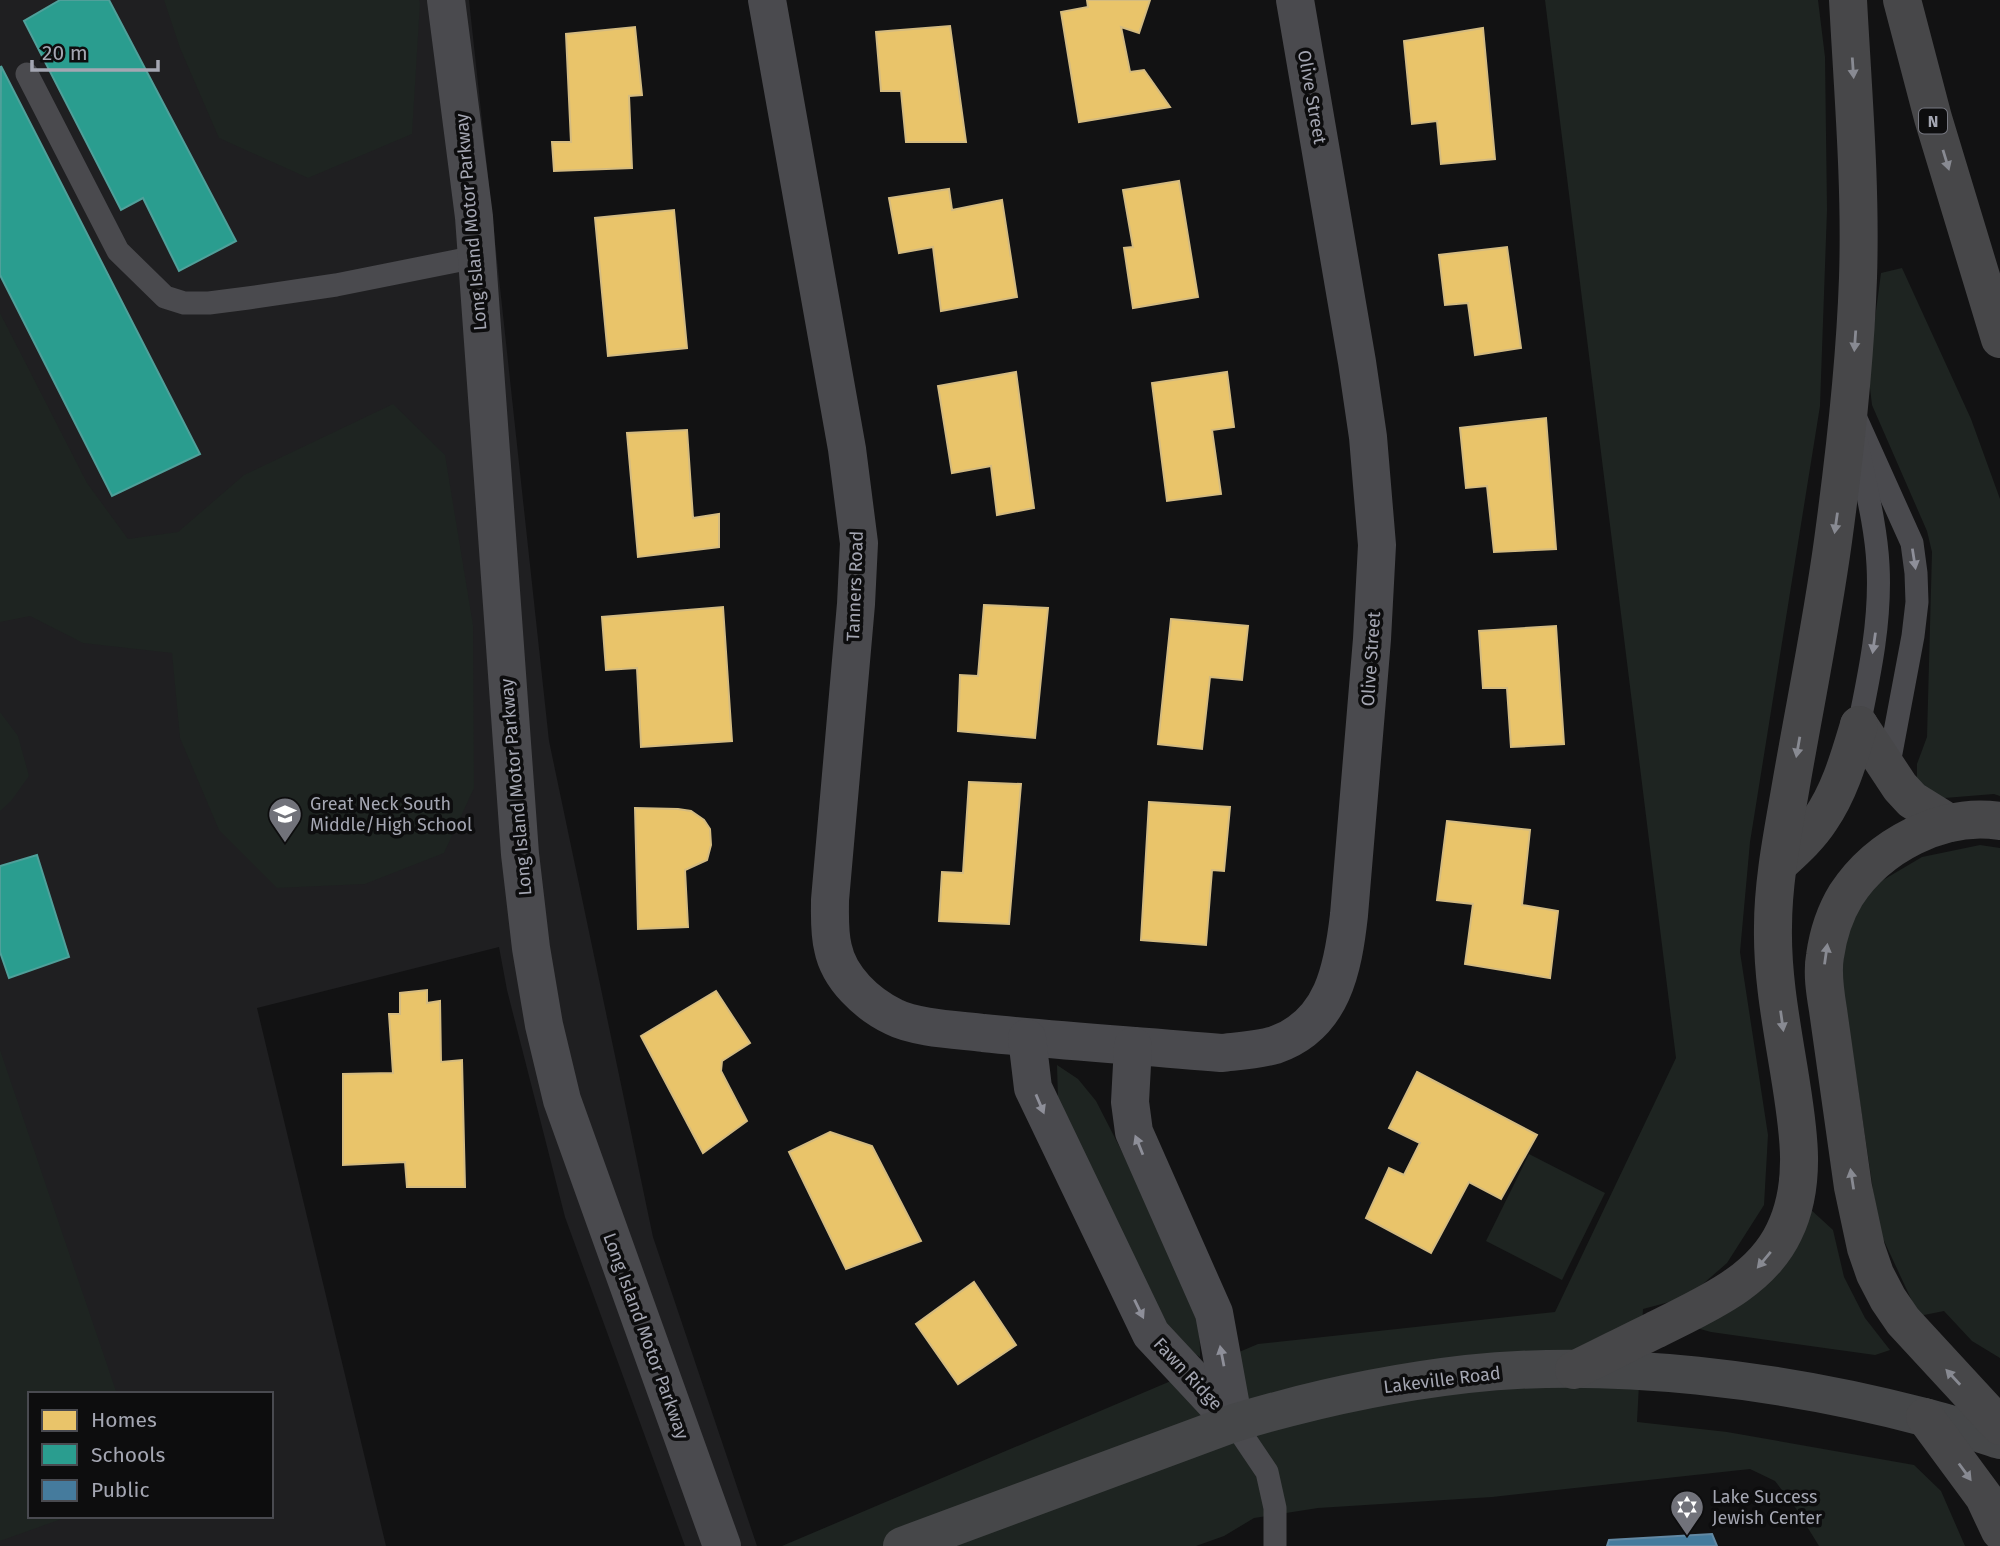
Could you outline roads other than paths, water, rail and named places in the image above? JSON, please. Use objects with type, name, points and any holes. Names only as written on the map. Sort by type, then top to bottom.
[{"type":"highway","points":[[1574,1370],[1690,1312],[1752,1274],[1782,1237],[1795,1201],[1799,1164],[1796,1115],[1774,956],[1773,926],[1779,864],[1832,546],[1850,406],[1858,276],[1858,227],[1855,103],[1848,0]]},
{"type":"highway","name":"N","points":[[1902,0],[1933,118],[2000,340]]},
{"type":"highway","points":[[1779,864],[1799,845],[1825,811],[1842,780],[1859,724]]},
{"type":"highway","points":[[1859,724],[1900,787],[1912,800],[1949,824]]},
{"type":"highway","points":[[2000,821],[1972,819],[1925,831],[1881,857],[1846,895],[1835,916],[1824,959],[1824,982],[1853,1188],[1866,1248],[1875,1274],[1903,1321],[2000,1426]]},
{"type":"highway","points":[[1925,1417],[1983,1497],[2000,1531]]},
{"type":"main road","name":"Lakeville Road","points":[[902,1546],[1234,1423],[1289,1406],[1343,1394],[1468,1374],[1523,1370],[1653,1372],[1731,1381],[1806,1392],[1925,1417],[2000,1440]]},
{"type":"street","name":"Long Island Motor Parkway","points":[[446,0],[474,217],[516,807],[530,948],[544,1025],[562,1100],[722,1546]]},
{"type":"street","name":"Tanners Road","points":[[767,0],[847,449],[859,543],[830,900],[829,926],[833,950],[843,972],[857,990],[896,1018],[941,1028],[1027,1038]]},
{"type":"street","name":"Olive Street","points":[[1027,1038],[1221,1053],[1250,1050],[1276,1044],[1298,1033],[1316,1018],[1329,1001],[1339,977],[1346,948],[1372,639],[1377,545],[1368,437],[1357,362],[1295,0]]},
{"type":"street","name":"Fawn Ridge","points":[[1027,1038],[1031,1076],[1037,1097],[1151,1334],[1234,1423]]},
{"type":"street","name":"Fawn Ridge","points":[[1132,1046],[1130,1102],[1134,1132],[1214,1313],[1234,1423]]},
{"type":"lane","points":[[27,74],[118,251],[165,297],[184,303],[236,300],[336,285],[476,257]]},
{"type":"lane","points":[[1850,406],[1878,564],[1875,637],[1859,724]]},
{"type":"lane","points":[[1850,406],[1912,543],[1916,573],[1917,602],[1913,636],[1888,769]]},
{"type":"lane","points":[[1234,1423],[1267,1472],[1275,1508],[1275,1546]]},
{"type":"place","name":"Great Neck South Middle/High School","points":[[285,844]]},
{"type":"place","name":"Lake Success Jewish Center","points":[[1687,1537]]}]
